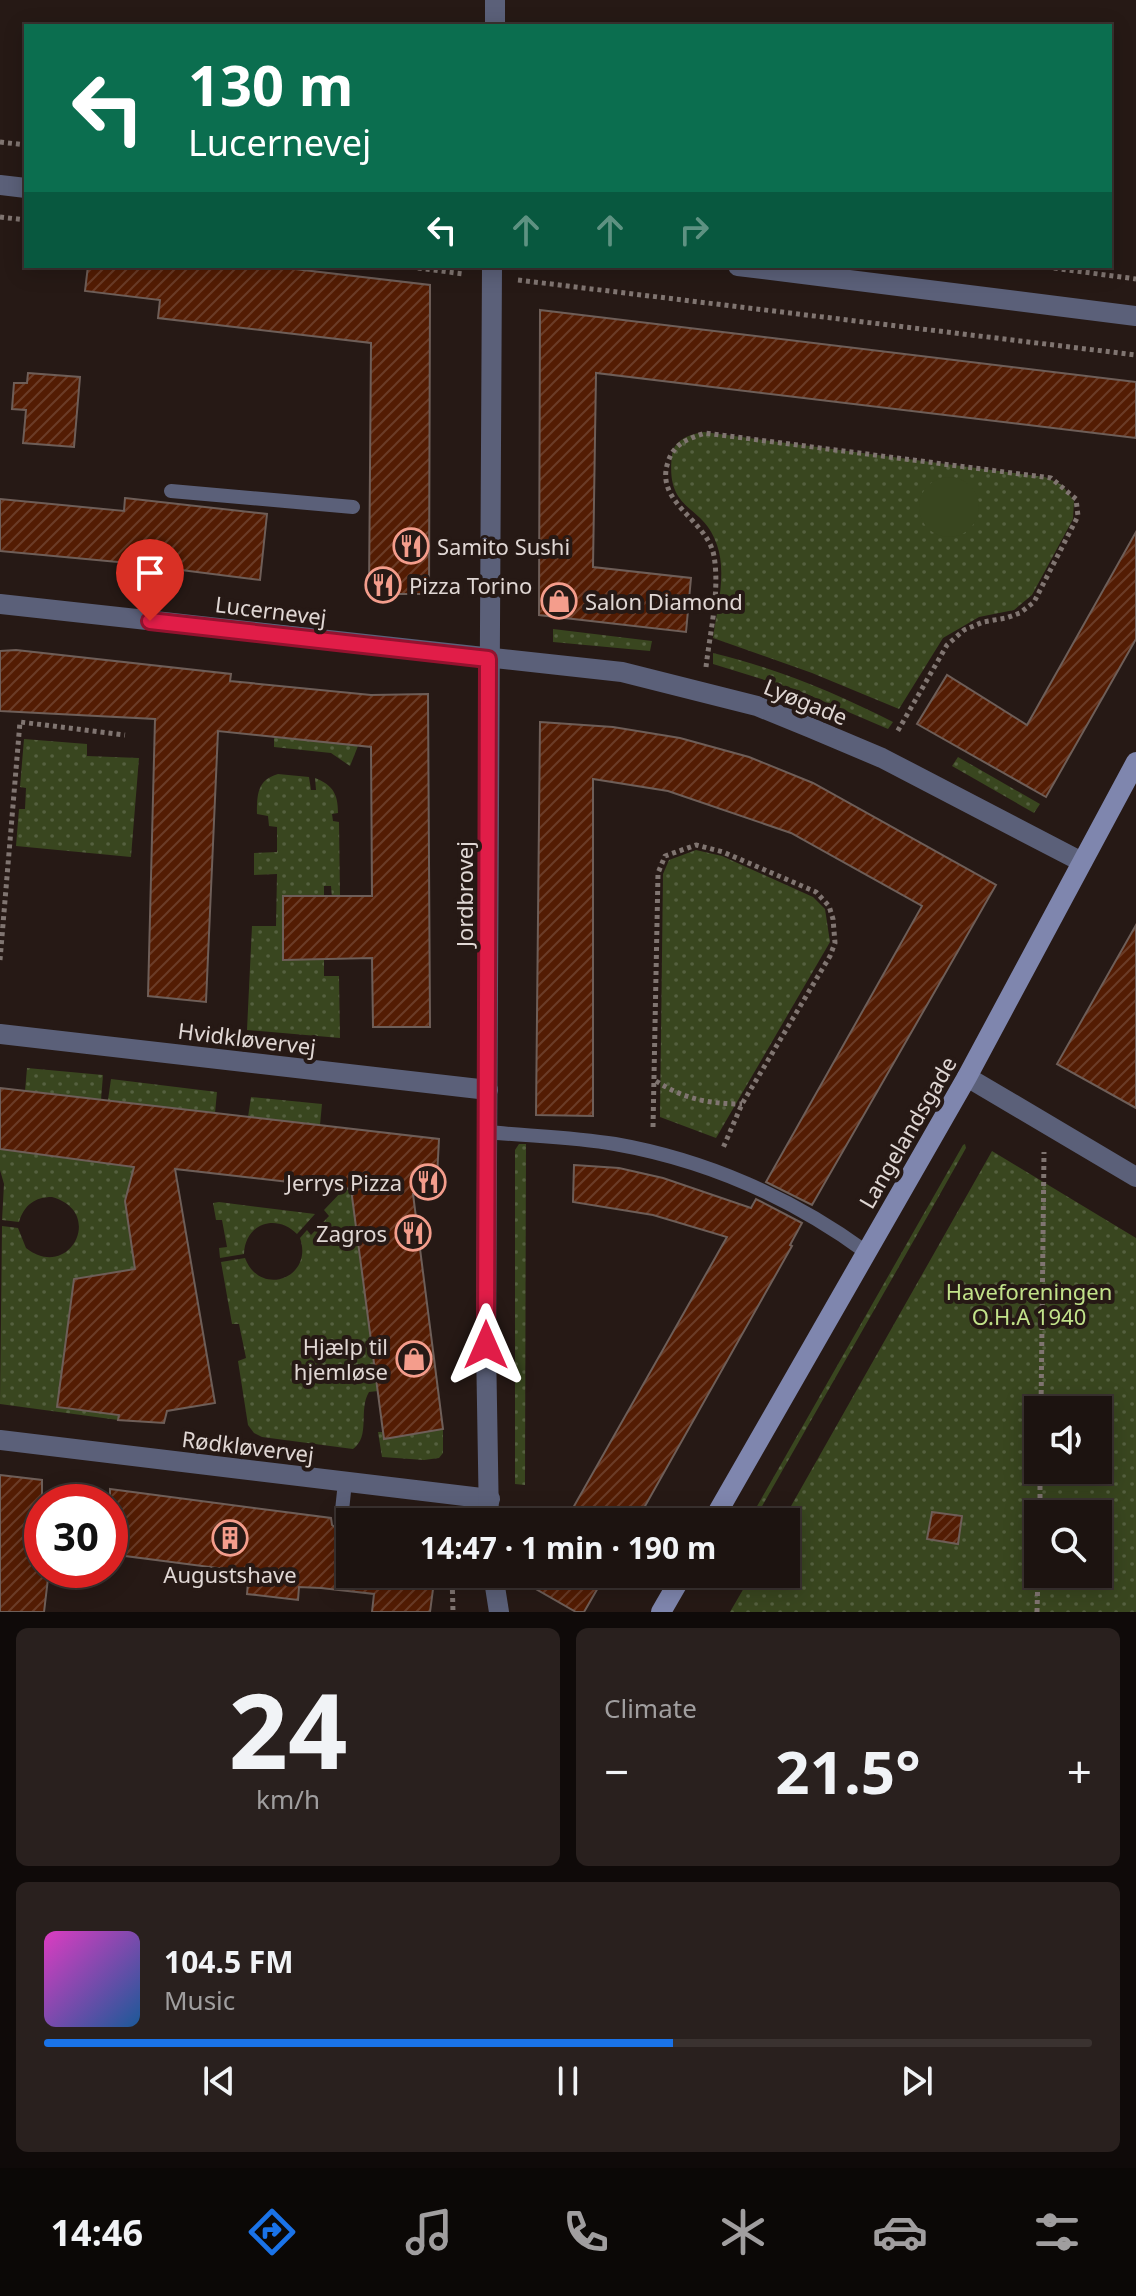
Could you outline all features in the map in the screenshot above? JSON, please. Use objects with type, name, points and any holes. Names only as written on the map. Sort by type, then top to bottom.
[{"type":"street","points":[[495,0],[495,24]]},
{"type":"street","points":[[0,185],[24,188]]},
{"type":"street","points":[[754,268],[1136,316]]},
{"type":"street","name":"Jordbrovej","points":[[490,1508],[486,1345],[492,272]]},
{"type":"street","name":"Lucernevej","points":[[0,604],[488,659]]},
{"type":"street","name":"Lyøgade","points":[[488,659],[622,672],[757,706],[882,758],[1082,862]]},
{"type":"street","name":"Langelandsgade","points":[[720,1508],[967,1077],[1136,762]]},
{"type":"street","name":"Hvidkløvervej","points":[[0,1034],[488,1090]]},
{"type":"street","points":[[967,1077],[1136,1177]]},
{"type":"street","name":"Rødkløvervej","points":[[0,1440],[490,1499]]},
{"type":"street","points":[[495,1588],[499,1612]]},
{"type":"street","points":[[661,1612],[675,1588]]},
{"type":"lane","points":[[171,491],[353,507]]},
{"type":"lane","points":[[487,1132],[613,1144],[653,1152],[770,1192],[826,1223],[866,1252]]},
{"type":"lane","points":[[342,1508],[345,1482]]},
{"type":"path","points":[[0,142],[24,145]]},
{"type":"path","points":[[0,217],[24,220]]},
{"type":"path","points":[[432,268],[492,272],[1136,355]]},
{"type":"path","points":[[1053,268],[1136,279]]},
{"type":"path","points":[[704,692],[716,579],[714,556],[708,537],[674,502],[666,489],[665,470],[670,455],[682,442],[705,433],[1051,478],[1076,499],[1078,516],[1034,602],[1020,613],[964,630],[947,645],[882,758]]},
{"type":"path","points":[[0,960],[20,722],[125,735]]},
{"type":"path","points":[[653,1152],[658,873],[665,856],[696,845],[723,852],[816,892],[829,906],[835,943],[742,1104],[712,1171]]},
{"type":"path","points":[[655,1080],[671,1091],[707,1103],[742,1104]]},
{"type":"path","points":[[1041,1396],[1044,1123]]},
{"type":"path","points":[[452,1588],[453,1612]]},
{"type":"path","points":[[1037,1612],[1038,1588]]},
{"type":"green space","points":[[704,432],[1045,477],[1062,485],[1074,501],[1073,519],[1032,595],[1014,610],[979,617],[943,638],[899,709],[812,673],[713,638],[720,591],[720,556],[711,531],[679,498],[671,474],[676,445],[689,436]]},
{"type":"green space","points":[[949,477],[970,486],[979,507],[970,528],[949,537],[928,528],[919,507],[928,486]]},
{"type":"green space","points":[[553,629],[652,641],[650,651],[553,642]]},
{"type":"green space","points":[[713,653],[805,682],[893,722],[888,729],[797,690],[713,664]]},
{"type":"green space","points":[[274,736],[358,746],[350,766],[331,753],[274,747]]},
{"type":"green space","points":[[24,739],[87,744],[87,756],[139,758],[131,857],[16,846],[19,809],[25,809],[26,788],[20,787]]},
{"type":"green space","points":[[958,757],[1040,804],[1034,813],[952,766]]},
{"type":"green space","points":[[278,774],[309,777],[311,790],[316,790],[315,778],[330,787],[337,800],[338,813],[332,814],[333,821],[339,822],[340,897],[332,898],[331,886],[324,886],[324,896],[283,896],[283,959],[324,959],[324,976],[339,976],[340,1038],[247,1030],[252,926],[276,926],[277,874],[254,875],[254,853],[277,852],[277,827],[269,826],[268,816],[257,814],[257,801],[262,784]]},
{"type":"green space","points":[[696,850],[722,856],[813,897],[825,909],[830,942],[716,1138],[660,1117],[663,874],[669,860]]},
{"type":"green space","points":[[27,1068],[103,1075],[101,1100],[25,1091]]},
{"type":"green space","points":[[111,1079],[217,1092],[215,1113],[108,1100]]},
{"type":"green space","points":[[251,1097],[322,1104],[320,1125],[248,1117]]},
{"type":"green space","points":[[519,1144],[526,1144],[525,1485],[515,1484],[515,1150]]},
{"type":"green space","points":[[963,1145],[966,1148],[761,1508],[756,1508]]},
{"type":"green space","points":[[0,1149],[134,1167],[125,1201],[135,1269],[74,1280],[58,1407],[119,1415],[118,1420],[0,1404],[2,1226],[18,1228],[26,1248],[42,1256],[56,1256],[67,1251],[79,1229],[77,1216],[68,1205],[52,1197],[31,1203],[19,1222],[2,1220],[4,1184]]},
{"type":"green space","name":"Haveforeningen O.H.A 1940","points":[[992,1151],[1136,1238],[1136,1612],[730,1612],[744,1588],[800,1588],[800,1508],[790,1508]]},
{"type":"green space","points":[[345,1188],[361,1190],[356,1226],[378,1391],[369,1392],[364,1407],[362,1437],[353,1449],[262,1437],[248,1425],[238,1361],[246,1358],[239,1324],[232,1324],[221,1262],[245,1258],[252,1270],[262,1277],[273,1280],[283,1278],[299,1264],[302,1252],[300,1238],[307,1230],[311,1235],[329,1216],[324,1210]]},
{"type":"green space","points":[[213,1203],[315,1214],[297,1234],[280,1224],[263,1224],[250,1235],[244,1254],[220,1258],[219,1248],[227,1247],[222,1220],[216,1220]]},
{"type":"green space","points":[[443,1429],[443,1453],[439,1458],[382,1457],[378,1432],[383,1432],[385,1439]]},
{"type":"building","points":[[88,268],[286,268],[430,285],[429,594],[369,594],[371,343],[158,318],[160,300],[85,291]]},
{"type":"building","points":[[540,310],[1136,382],[1136,438],[596,373],[593,567],[691,578],[686,632],[539,615]]},
{"type":"building","points":[[28,373],[80,377],[74,447],[23,443],[26,410],[12,409],[14,383],[27,383]]},
{"type":"building","points":[[125,498],[267,514],[260,580],[0,551],[0,499],[124,511]]},
{"type":"building","points":[[1136,532],[1136,639],[1046,797],[917,724],[947,675],[1027,725]]},
{"type":"building","points":[[16,650],[231,674],[230,681],[371,695],[428,694],[430,1027],[373,1027],[372,958],[283,960],[283,896],[372,896],[371,747],[218,731],[206,1002],[148,996],[155,719],[0,711],[0,651]]},
{"type":"building","points":[[540,722],[613,727],[680,738],[749,757],[813,783],[996,885],[812,1205],[766,1182],[922,906],[791,833],[668,791],[593,779],[593,1116],[536,1115]]},
{"type":"building","points":[[1136,925],[1136,1108],[1057,1064]]},
{"type":"building","points":[[0,1088],[439,1139],[436,1196],[413,1194],[443,1429],[384,1439],[351,1189],[175,1169],[215,1403],[167,1411],[164,1423],[118,1420],[119,1415],[57,1407],[74,1279],[135,1269],[125,1201],[134,1167],[0,1149]]},
{"type":"building","points":[[574,1165],[619,1168],[663,1178],[751,1208],[756,1199],[802,1223],[792,1246],[644,1508],[573,1508],[727,1237],[653,1215],[573,1202]]},
{"type":"building","points":[[0,1475],[42,1480],[42,1484],[24,1484],[24,1588],[47,1588],[44,1612],[0,1612]]},
{"type":"building","name":"Augustshave","points":[[128,1491],[331,1518],[336,1528],[336,1588],[433,1588],[430,1612],[372,1612],[374,1594],[321,1588],[299,1587],[298,1600],[247,1594],[249,1572],[128,1556]]},
{"type":"building","points":[[932,1512],[962,1516],[958,1544],[927,1539]]},
{"type":"building","points":[[534,1588],[598,1588],[584,1612],[576,1612]]},
{"type":"place","name":"Samito Sushi","points":[[411,546]]},
{"type":"place","name":"Pizza Torino","points":[[383,585]]},
{"type":"place","name":"Salon Diamond","points":[[559,601]]},
{"type":"place","name":"Jerrys Pizza","points":[[428,1182]]},
{"type":"place","name":"Zagros","points":[[413,1233]]},
{"type":"place","name":"Hjælp til hjemløse","points":[[414,1359]]},
{"type":"place","name":"Augustshave","points":[[230,1538]]},
{"type":"route","points":[[150,621],[488,659],[486,1345]]}]
